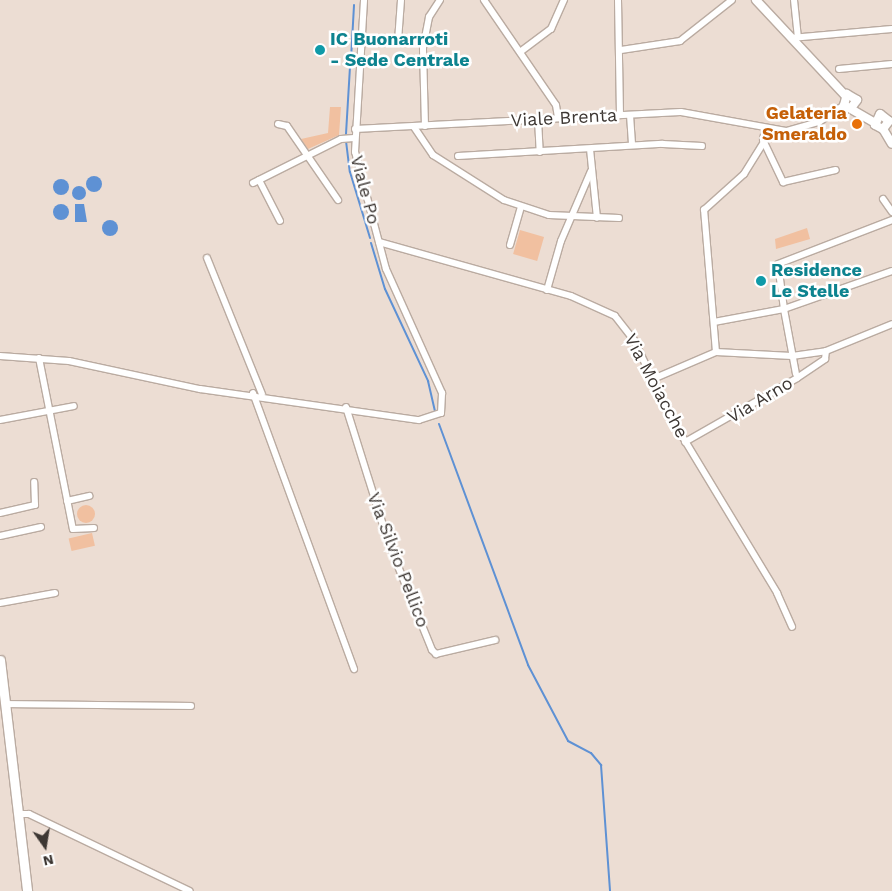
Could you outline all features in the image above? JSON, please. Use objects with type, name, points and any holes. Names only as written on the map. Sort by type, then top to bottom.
[{"type":"main road","points":[[0,660],[27,891]]},
{"type":"street","name":"Viale Po","points":[[364,0],[354,138],[379,242]]},
{"type":"street","points":[[398,41],[401,0]]},
{"type":"street","points":[[425,126],[423,48],[429,17],[440,0]]},
{"type":"street","points":[[484,0],[556,105],[558,118]]},
{"type":"street","points":[[520,52],[551,29],[564,0]]},
{"type":"street","points":[[618,0],[621,50],[620,115]]},
{"type":"street","points":[[621,50],[680,41],[732,0]]},
{"type":"street","points":[[756,0],[794,38],[845,95],[848,107],[883,129],[892,144]]},
{"type":"street","points":[[794,0],[794,38]]},
{"type":"street","points":[[794,38],[892,29]]},
{"type":"street","points":[[839,70],[892,64]]},
{"type":"street","points":[[845,95],[854,95],[865,110],[886,116]]},
{"type":"street","points":[[848,107],[857,100]]},
{"type":"street","name":"Viale Brenta","points":[[355,128],[414,127],[630,114],[696,112],[768,129],[803,128],[848,107]]},
{"type":"street","points":[[630,114],[632,145]]},
{"type":"street","points":[[874,122],[886,116]]},
{"type":"street","points":[[883,129],[886,116]]},
{"type":"street","points":[[538,119],[540,152]]},
{"type":"street","name":"Viale Po","points":[[278,124],[287,126],[338,200]]},
{"type":"street","points":[[414,127],[433,155],[521,207],[570,218],[619,218]]},
{"type":"street","points":[[716,352],[704,210],[744,174],[766,144],[768,129]]},
{"type":"street","name":"Viale Po","points":[[280,221],[256,182],[307,156],[354,138]]},
{"type":"street","points":[[766,144],[783,182],[836,170]]},
{"type":"street","points":[[458,156],[632,145],[702,146]]},
{"type":"street","points":[[590,149],[597,218]]},
{"type":"street","points":[[547,290],[570,218],[591,171]]},
{"type":"street","points":[[884,199],[892,212]]},
{"type":"street","points":[[510,245],[521,207]]},
{"type":"street","points":[[796,374],[778,266],[892,220]]},
{"type":"street","points":[[0,356],[39,358],[200,389],[262,394],[418,420],[436,417],[444,408],[442,393],[379,242]]},
{"type":"street","name":"Via Moiacche","points":[[379,242],[547,290],[615,316],[628,330],[685,442],[777,593],[792,627]]},
{"type":"street","name":"Via Moiacche","points":[[382,250],[400,247]]},
{"type":"street","points":[[207,258],[262,394]]},
{"type":"street","points":[[714,322],[784,309],[892,271]]},
{"type":"street","points":[[653,379],[716,352],[792,356],[826,351],[892,324]]},
{"type":"street","name":"Via Arno","points":[[685,442],[797,378],[825,359],[826,351]]},
{"type":"street","points":[[39,358],[74,532],[94,528]]},
{"type":"street","points":[[253,393],[354,669]]},
{"type":"street","points":[[0,420],[74,406]]},
{"type":"street","name":"Via Silvio Pellico","points":[[346,407],[389,544],[432,650],[436,654],[495,640]]},
{"type":"street","points":[[0,513],[35,505],[34,482]]},
{"type":"street","points":[[67,501],[89,496]]},
{"type":"street","points":[[0,536],[41,527]]},
{"type":"street","points":[[0,604],[55,593]]},
{"type":"street","points":[[5,704],[191,706]]},
{"type":"street","points":[[18,814],[29,814],[190,891]]},
{"type":"shaded area","points":[[330,107],[341,107],[339,135],[308,149],[301,139],[328,133]]},
{"type":"shaded area","points":[[807,228],[810,239],[776,249],[775,239]]},
{"type":"shaded area","points":[[520,230],[544,237],[537,261],[513,254]]},
{"type":"shaded area","points":[[86,505],[92,508],[95,514],[92,520],[86,523],[80,520],[77,514],[80,508]]},
{"type":"shaded area","points":[[92,533],[95,546],[72,551],[69,538]]},
{"type":"water","points":[[91,176],[97,176],[102,181],[100,190],[91,192],[86,187],[86,181]]},
{"type":"water","points":[[61,179],[69,187],[61,195],[53,187]]},
{"type":"water","points":[[76,186],[82,186],[86,193],[82,200],[76,200],[72,196],[72,190]]},
{"type":"water","points":[[58,204],[64,204],[69,209],[67,218],[58,220],[53,215],[53,209]]},
{"type":"water","points":[[75,204],[84,204],[87,222],[75,222]]},
{"type":"water","points":[[110,220],[118,228],[110,236],[102,228]]},
{"type":"waterway","points":[[351,59],[354,5]]},
{"type":"waterway","points":[[346,134],[350,67]]},
{"type":"waterway","points":[[346,141],[350,172],[370,238]]},
{"type":"waterway","points":[[371,243],[385,289],[428,381],[435,411]]},
{"type":"waterway","points":[[439,424],[528,665],[568,741],[591,753],[601,765],[610,891]]},
{"type":"place","name":"IC Buonarroti - Sede Centrale","points":[[320,50]]},
{"type":"place","name":"Gelateria Smeraldo","points":[[857,124]]},
{"type":"place","name":"Residence Le Stelle","points":[[761,281]]}]
